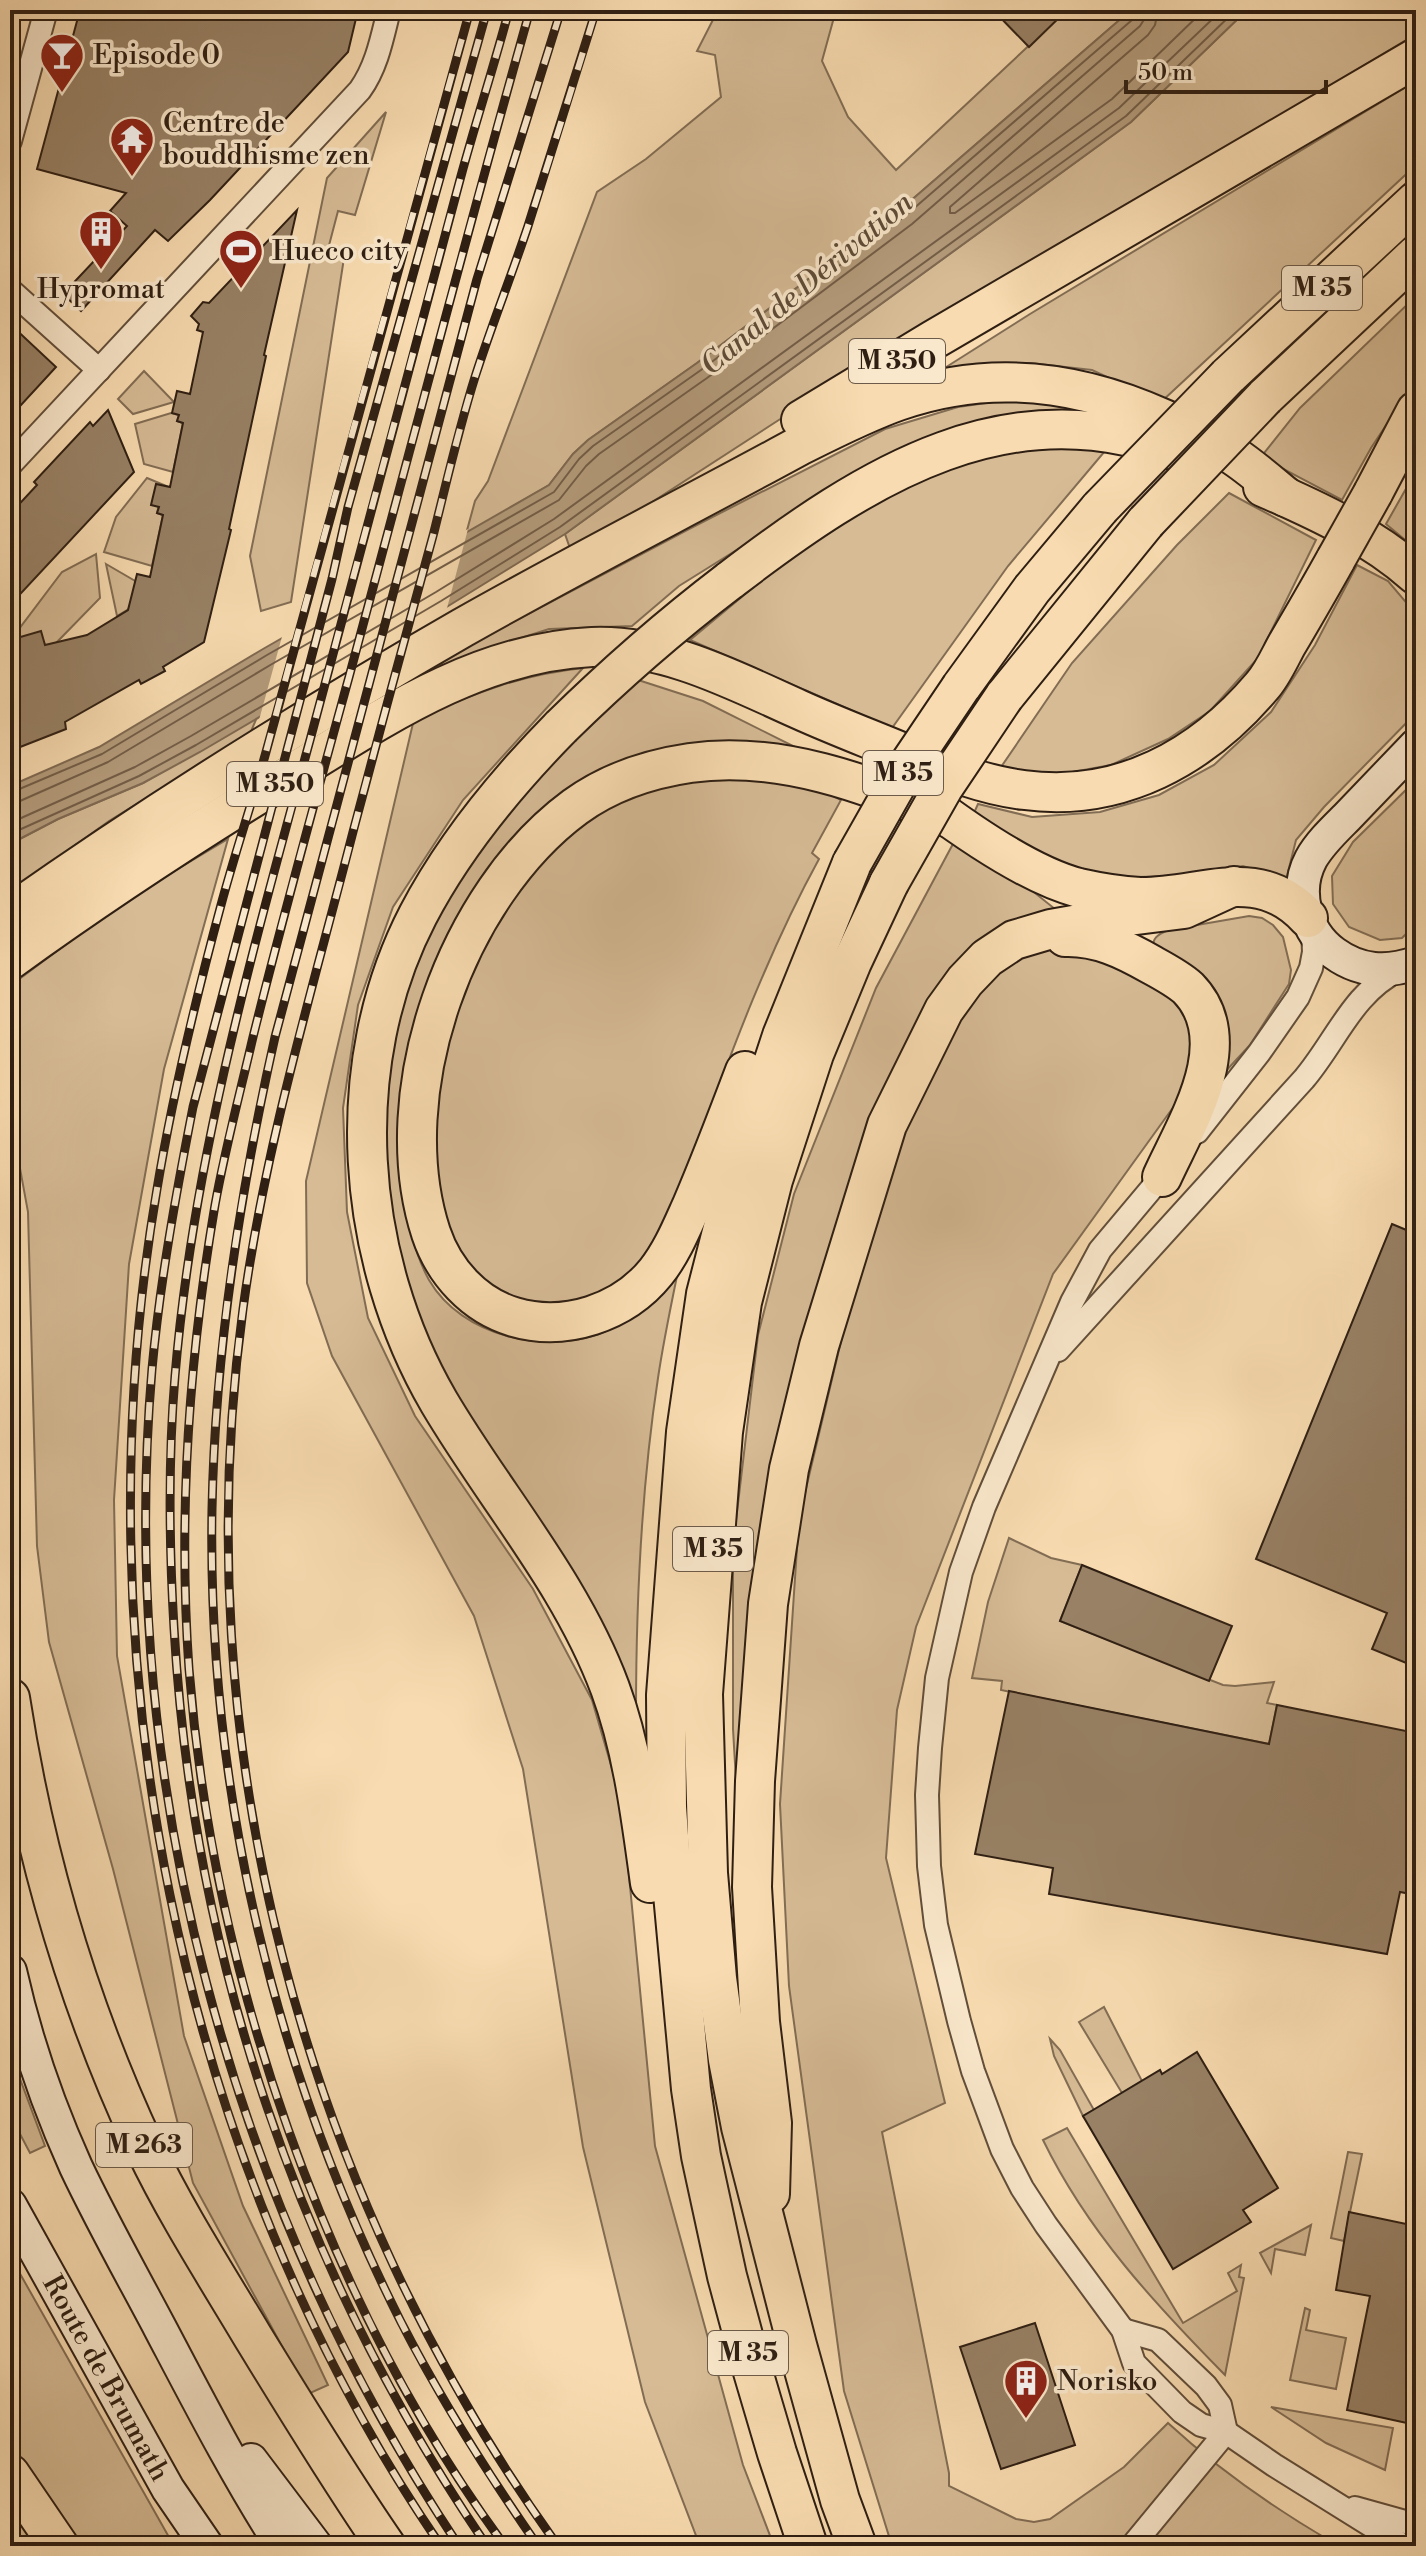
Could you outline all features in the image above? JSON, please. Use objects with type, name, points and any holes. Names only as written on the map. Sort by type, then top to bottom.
[{"type":"highway","name":"M 350","points":[[538,586],[686,490],[933,340],[1416,58]]},
{"type":"highway","name":"M 35","points":[[808,2546],[747,2351],[701,2156],[691,2089],[667,1807],[666,1709],[685,1448],[706,1294],[737,1173],[782,1036],[852,863],[903,773],[961,687],[1032,589],[1100,508],[1228,376],[1416,201]]},
{"type":"highway","name":"M 35","points":[[857,2546],[828,2458],[768,2237],[741,2127],[717,1978],[708,1873],[703,1694],[722,1447],[742,1302],[773,1180],[814,1054],[889,883],[943,788],[1004,697],[1146,522],[1265,397],[1416,255]]},
{"type":"highway","name":"M 350","points":[[10,914],[101,850],[253,753],[462,628],[856,418],[927,393],[977,383],[1037,383],[1069,387],[1126,402],[1235,456],[1286,497]]},
{"type":"highway","name":"M 350","points":[[10,960],[207,826],[376,723],[429,693],[527,656],[592,647],[646,650],[726,676],[945,770],[1026,791],[1101,789],[1149,775],[1205,743],[1264,684],[1416,411]]},
{"type":"highway","points":[[691,2089],[666,1995],[630,1761],[610,1687],[579,1622],[440,1403],[418,1361],[400,1318],[375,1230],[370,1190],[369,1099],[379,1033],[396,966],[417,917],[467,835],[529,760],[616,674],[673,623],[771,549],[854,494],[933,454],[992,437],[1054,430],[1131,436],[1174,449],[1344,524],[1398,559],[1416,575]]},
{"type":"highway","name":"M 350","points":[[800,710],[949,818],[1037,873],[1078,888],[1140,897],[1234,886]]},
{"type":"highway","points":[[782,1036],[745,1070],[711,1161],[680,1231],[657,1271],[616,1306],[592,1317],[564,1322],[536,1322],[489,1307],[468,1292],[451,1273],[431,1233],[419,1177],[419,1111],[430,1043],[452,973],[474,929],[506,878],[551,827],[597,793],[628,779],[658,769],[713,760],[781,765],[818,772],[873,788],[949,818]]},
{"type":"highway","points":[[768,2237],[772,2123],[760,2022],[752,1887],[755,1781],[768,1604],[789,1469],[819,1346],[887,1125],[944,1010],[987,958],[1014,940],[1051,929],[1184,909],[1234,886],[1263,889],[1279,895],[1299,908],[1311,924]]},
{"type":"highway","points":[[1014,940],[1073,937],[1118,945],[1188,989],[1204,1014],[1210,1032],[1207,1075],[1196,1106],[1162,1177]]},
{"type":"highway","name":"M 263","points":[[10,1698],[32,1817],[53,1904],[83,1998],[145,2149],[196,2244],[386,2546]]},
{"type":"highway","points":[[10,2474],[59,2546]]},
{"type":"highway","points":[[10,2501],[44,2546]]},
{"type":"main road","points":[[1409,965],[1386,971],[1359,966],[1331,951],[1311,924],[1304,906],[1303,882],[1311,858],[1321,844],[1416,745]]},
{"type":"main road","name":"M 263","points":[[10,1971],[35,2061],[75,2164],[178,2361],[282,2546]]},
{"type":"main road","name":"Route de Brumath","points":[[10,2205],[168,2489],[207,2546]]},
{"type":"main road","name":"M 263","points":[[178,2361],[316,2546]]},
{"type":"main road","points":[[168,2489],[198,2546]]},
{"type":"street","points":[[10,141],[46,10]]},
{"type":"street","points":[[10,465],[360,90],[378,54],[389,10]]},
{"type":"street","points":[[10,290],[99,370]]},
{"type":"street","points":[[1311,924],[1314,952],[1311,968],[1298,997],[1259,1053],[1162,1177],[1100,1250],[1072,1302],[984,1507],[961,1572],[937,1678],[927,1795],[929,1866],[936,1925],[959,2021],[973,2071],[1002,2149],[1046,2225],[1123,2330],[1134,2363],[1182,2412],[1201,2425],[1226,2432],[1404,2546]]},
{"type":"street","points":[[1047,1362],[1304,1079],[1322,1058],[1353,1006],[1388,975],[1409,965]]},
{"type":"street","points":[[1123,2330],[1158,2340],[1206,2386],[1220,2405],[1226,2432]]},
{"type":"street","points":[[1132,2546],[1226,2432]]},
{"type":"street","points":[[1331,2501],[1416,2525]]},
{"type":"shaded area","points":[[718,10],[836,10],[822,61],[848,117],[896,170],[1067,10],[1131,10],[900,210],[697,363],[588,440],[549,485],[466,534],[475,501],[488,481],[597,192],[646,159],[721,97],[715,55],[697,51]]},
{"type":"shaded area","points":[[1247,10],[1416,10],[1416,34],[805,403],[572,554],[565,534],[1131,122]]},
{"type":"shaded area","points":[[1416,81],[1416,165],[1161,402],[1092,370],[1030,363],[981,367],[932,376],[1030,314]]},
{"type":"shaded area","points":[[386,112],[355,215],[338,211],[327,253],[344,258],[291,602],[261,611],[250,556],[327,178]]},
{"type":"shaded area","points":[[1416,296],[1416,380],[1371,448],[1342,500],[1261,457],[1300,408]]},
{"type":"shaded area","points":[[144,371],[174,402],[133,414],[118,399]]},
{"type":"shaded area","points":[[1022,398],[1083,405],[1121,421],[1030,414],[943,431],[844,483],[679,586],[632,626],[549,629],[483,650],[435,673],[447,657],[885,429],[958,407]]},
{"type":"shaded area","points":[[171,413],[179,415],[177,421],[183,423],[173,472],[144,464],[135,424]]},
{"type":"shaded area","points":[[1049,446],[1105,451],[1008,566],[892,728],[690,640],[802,547],[912,478],[985,452]]},
{"type":"shaded area","points":[[1416,471],[1416,549],[1386,524]]},
{"type":"shaded area","points":[[147,478],[169,487],[167,496],[161,496],[157,513],[163,515],[152,566],[104,552],[116,517]]},
{"type":"shaded area","points":[[1229,493],[1316,540],[1258,658],[1210,711],[1168,739],[1111,765],[1056,775],[999,770],[1072,663],[1177,545]]},
{"type":"shaded area","points":[[96,554],[100,598],[56,643],[22,652],[10,641],[62,572]]},
{"type":"shaded area","points":[[106,564],[142,585],[137,604],[117,616]]},
{"type":"shaded area","points":[[1357,565],[1388,581],[1416,614],[1416,713],[1296,840],[1286,880],[1243,866],[1168,876],[1109,878],[1049,863],[973,815],[978,804],[1032,817],[1100,812],[1159,795],[1214,765],[1271,712],[1315,645]]},
{"type":"shaded area","points":[[583,668],[463,800],[393,907],[358,1005],[343,1108],[347,1212],[368,1318],[415,1416],[533,1589],[592,1700],[622,1803],[655,2146],[743,2465],[774,2546],[700,2546],[645,2402],[583,2147],[523,1769],[474,1616],[332,1356],[307,1283],[306,1181],[414,719],[517,681]]},
{"type":"shaded area","points":[[635,679],[703,701],[807,753],[707,747],[503,854],[403,1186],[415,1246],[429,1280],[444,1300],[462,1315],[484,1328],[507,1336],[557,1342],[604,1332],[633,1314],[677,1276],[660,1365],[647,1462],[638,1588],[636,1714],[412,1332],[373,1124],[423,918],[492,823]]},
{"type":"shaded area","points":[[257,717],[250,734],[109,821],[10,892],[10,844],[58,819],[143,783]]},
{"type":"shaded area","points":[[707,776],[811,784],[841,800],[812,853],[819,859],[757,990],[670,1217],[629,1279],[586,1304],[511,1304],[457,1260],[436,1192],[434,1096],[458,996],[521,878],[589,816],[628,796]]},
{"type":"shaded area","points":[[1416,780],[1416,924],[1402,938],[1380,940],[1349,927],[1333,904],[1332,876],[1353,842]]},
{"type":"shaded area","points":[[228,839],[164,1069],[129,1264],[114,1500],[117,1656],[184,2036],[243,2206],[328,2385],[308,2394],[193,2183],[113,1869],[49,1642],[37,1546],[28,1212],[10,1114],[10,986],[124,901]]},
{"type":"shaded area","points":[[954,842],[1025,885],[1055,909],[1014,921],[865,1149],[739,1832],[733,1729],[733,1546],[758,1335],[794,1194],[876,988]]},
{"type":"shaded area","points":[[1249,916],[1262,918],[1283,937],[1291,970],[1289,984],[1250,1045],[1224,1073],[1153,950],[1153,943],[1158,935],[1168,930]]},
{"type":"shaded area","points":[[1053,947],[1093,949],[1177,996],[1192,1023],[1190,1084],[1053,1274],[916,1627],[897,1710],[886,1858],[945,2103],[882,2132],[949,2473],[949,2486],[1016,2519],[1034,2522],[1050,2519],[1124,2467],[1168,2423],[1250,2489],[1339,2546],[892,2546],[844,2391],[789,1986],[780,1804],[799,1518],[857,1274],[908,1111],[957,1014],[1013,959]]},
{"type":"shaded area","points":[[1009,1538],[1051,1558],[1082,1565],[1060,1621],[1223,1685],[1274,1682],[1267,1703],[1277,1705],[1269,1744],[1001,1690],[1002,1681],[972,1678],[988,1602]]},
{"type":"shaded area","points":[[1104,2007],[1142,2081],[1122,2093],[1079,2022]]},
{"type":"shaded area","points":[[1050,2039],[1060,2050],[1094,2110],[1083,2116],[1054,2056]]},
{"type":"shaded area","points":[[10,2052],[45,2146],[30,2153],[10,2115]]},
{"type":"shaded area","points":[[1067,2128],[1183,2323],[1237,2291],[1228,2273],[1241,2265],[1239,2277],[1244,2278],[1225,2375],[1124,2265],[1080,2205],[1043,2140]]},
{"type":"shaded area","points":[[1348,2152],[1362,2154],[1344,2241],[1331,2238]]},
{"type":"shaded area","points":[[1311,2225],[1305,2255],[1275,2249],[1271,2273],[1260,2253]]},
{"type":"shaded area","points":[[10,2256],[174,2546],[10,2546]]},
{"type":"shaded area","points":[[1305,2308],[1310,2310],[1306,2330],[1346,2338],[1336,2389],[1290,2380]]},
{"type":"shaded area","points":[[1271,2407],[1393,2428],[1385,2470],[1326,2443]]},
{"type":"water","name":"Canal de Dérivation","points":[[1131,10],[1247,10],[1131,122],[565,534],[200,752],[143,783],[58,819],[10,844],[10,786],[99,747],[549,485],[588,440],[697,363],[900,210]]},
{"type":"pier","points":[[468,529],[446,612],[259,720],[283,633]]},
{"type":"building","points":[[80,10],[358,10],[348,52],[168,241],[155,230],[81,311],[63,294],[127,226],[110,211],[126,193],[37,169]]},
{"type":"building","points":[[993,10],[1067,10],[1029,47]]},
{"type":"building","points":[[297,210],[264,355],[231,530],[204,642],[163,667],[165,671],[141,684],[139,680],[65,722],[66,729],[10,751],[10,640],[41,631],[45,645],[87,635],[128,610],[137,574],[150,577],[163,515],[157,513],[159,507],[151,505],[156,484],[170,487],[183,423],[177,421],[179,415],[172,413],[177,391],[190,394],[203,332],[197,330],[199,324],[191,316],[203,302],[209,303]]},
{"type":"building","points":[[10,324],[56,367],[10,417]]},
{"type":"building","points":[[108,410],[134,472],[10,605],[10,514],[37,485],[34,482],[90,422],[93,426]]},
{"type":"building","points":[[1392,1224],[1416,1234],[1416,1667],[1372,1649],[1387,1613],[1256,1559]]},
{"type":"building","points":[[1082,1565],[1232,1626],[1209,1681],[1060,1621]]},
{"type":"building","points":[[1009,1691],[1269,1744],[1277,1705],[1416,1733],[1416,1895],[1400,1892],[1387,1954],[1049,1894],[1053,1868],[975,1854]]},
{"type":"building","points":[[1197,2052],[1278,2188],[1243,2210],[1251,2222],[1173,2269],[1083,2116],[1160,2070],[1162,2074]]},
{"type":"building","points":[[1349,2212],[1416,2226],[1416,2425],[1347,2410],[1370,2296],[1336,2290]]},
{"type":"building","name":"Norisko","points":[[1035,2323],[1075,2445],[1001,2469],[960,2347]]},
{"type":"railway","points":[[441,2546],[349,2396],[274,2236],[214,2068],[170,1895],[142,1719],[131,1541],[136,1364],[157,1189],[178,1081],[221,905],[470,10]]},
{"type":"railway","points":[[459,2546],[379,2414],[310,2275],[252,2131],[206,1983],[173,1832],[153,1678],[146,1524],[155,1336],[193,1107],[332,579],[348,507],[487,10]]},
{"type":"railway","points":[[487,2546],[421,2441],[362,2334],[311,2222],[268,2108],[232,1992],[205,1873],[185,1751],[174,1628],[170,1502],[175,1376],[184,1295],[196,1214],[228,1055],[267,897],[509,10]]},
{"type":"railway","points":[[505,2546],[440,2450],[383,2348],[332,2241],[288,2129],[252,2015],[223,1900],[202,1784],[189,1669],[185,1553],[188,1436],[198,1320],[228,1142],[288,902],[530,10]]},
{"type":"railway","points":[[538,2546],[466,2436],[401,2322],[356,2227],[318,2129],[285,2029],[257,1927],[236,1824],[222,1719],[214,1614],[212,1509],[224,1330],[240,1212],[275,1037],[477,279],[561,10]]},
{"type":"railway","points":[[558,2546],[469,2409],[393,2264],[331,2113],[283,1958],[250,1798],[231,1636],[229,1472],[243,1309],[252,1248],[291,1067],[469,396],[528,226],[596,10]]},
{"type":"place","name":"Episode 0","points":[[62,94]]},
{"type":"place","name":"Centre de bouddhisme zen","points":[[132,178]]},
{"type":"place","name":"Hypromat","points":[[101,271]]},
{"type":"place","name":"Hueco city","points":[[241,290]]},
{"type":"place","name":"Norisko","points":[[1026,2420]]}]
